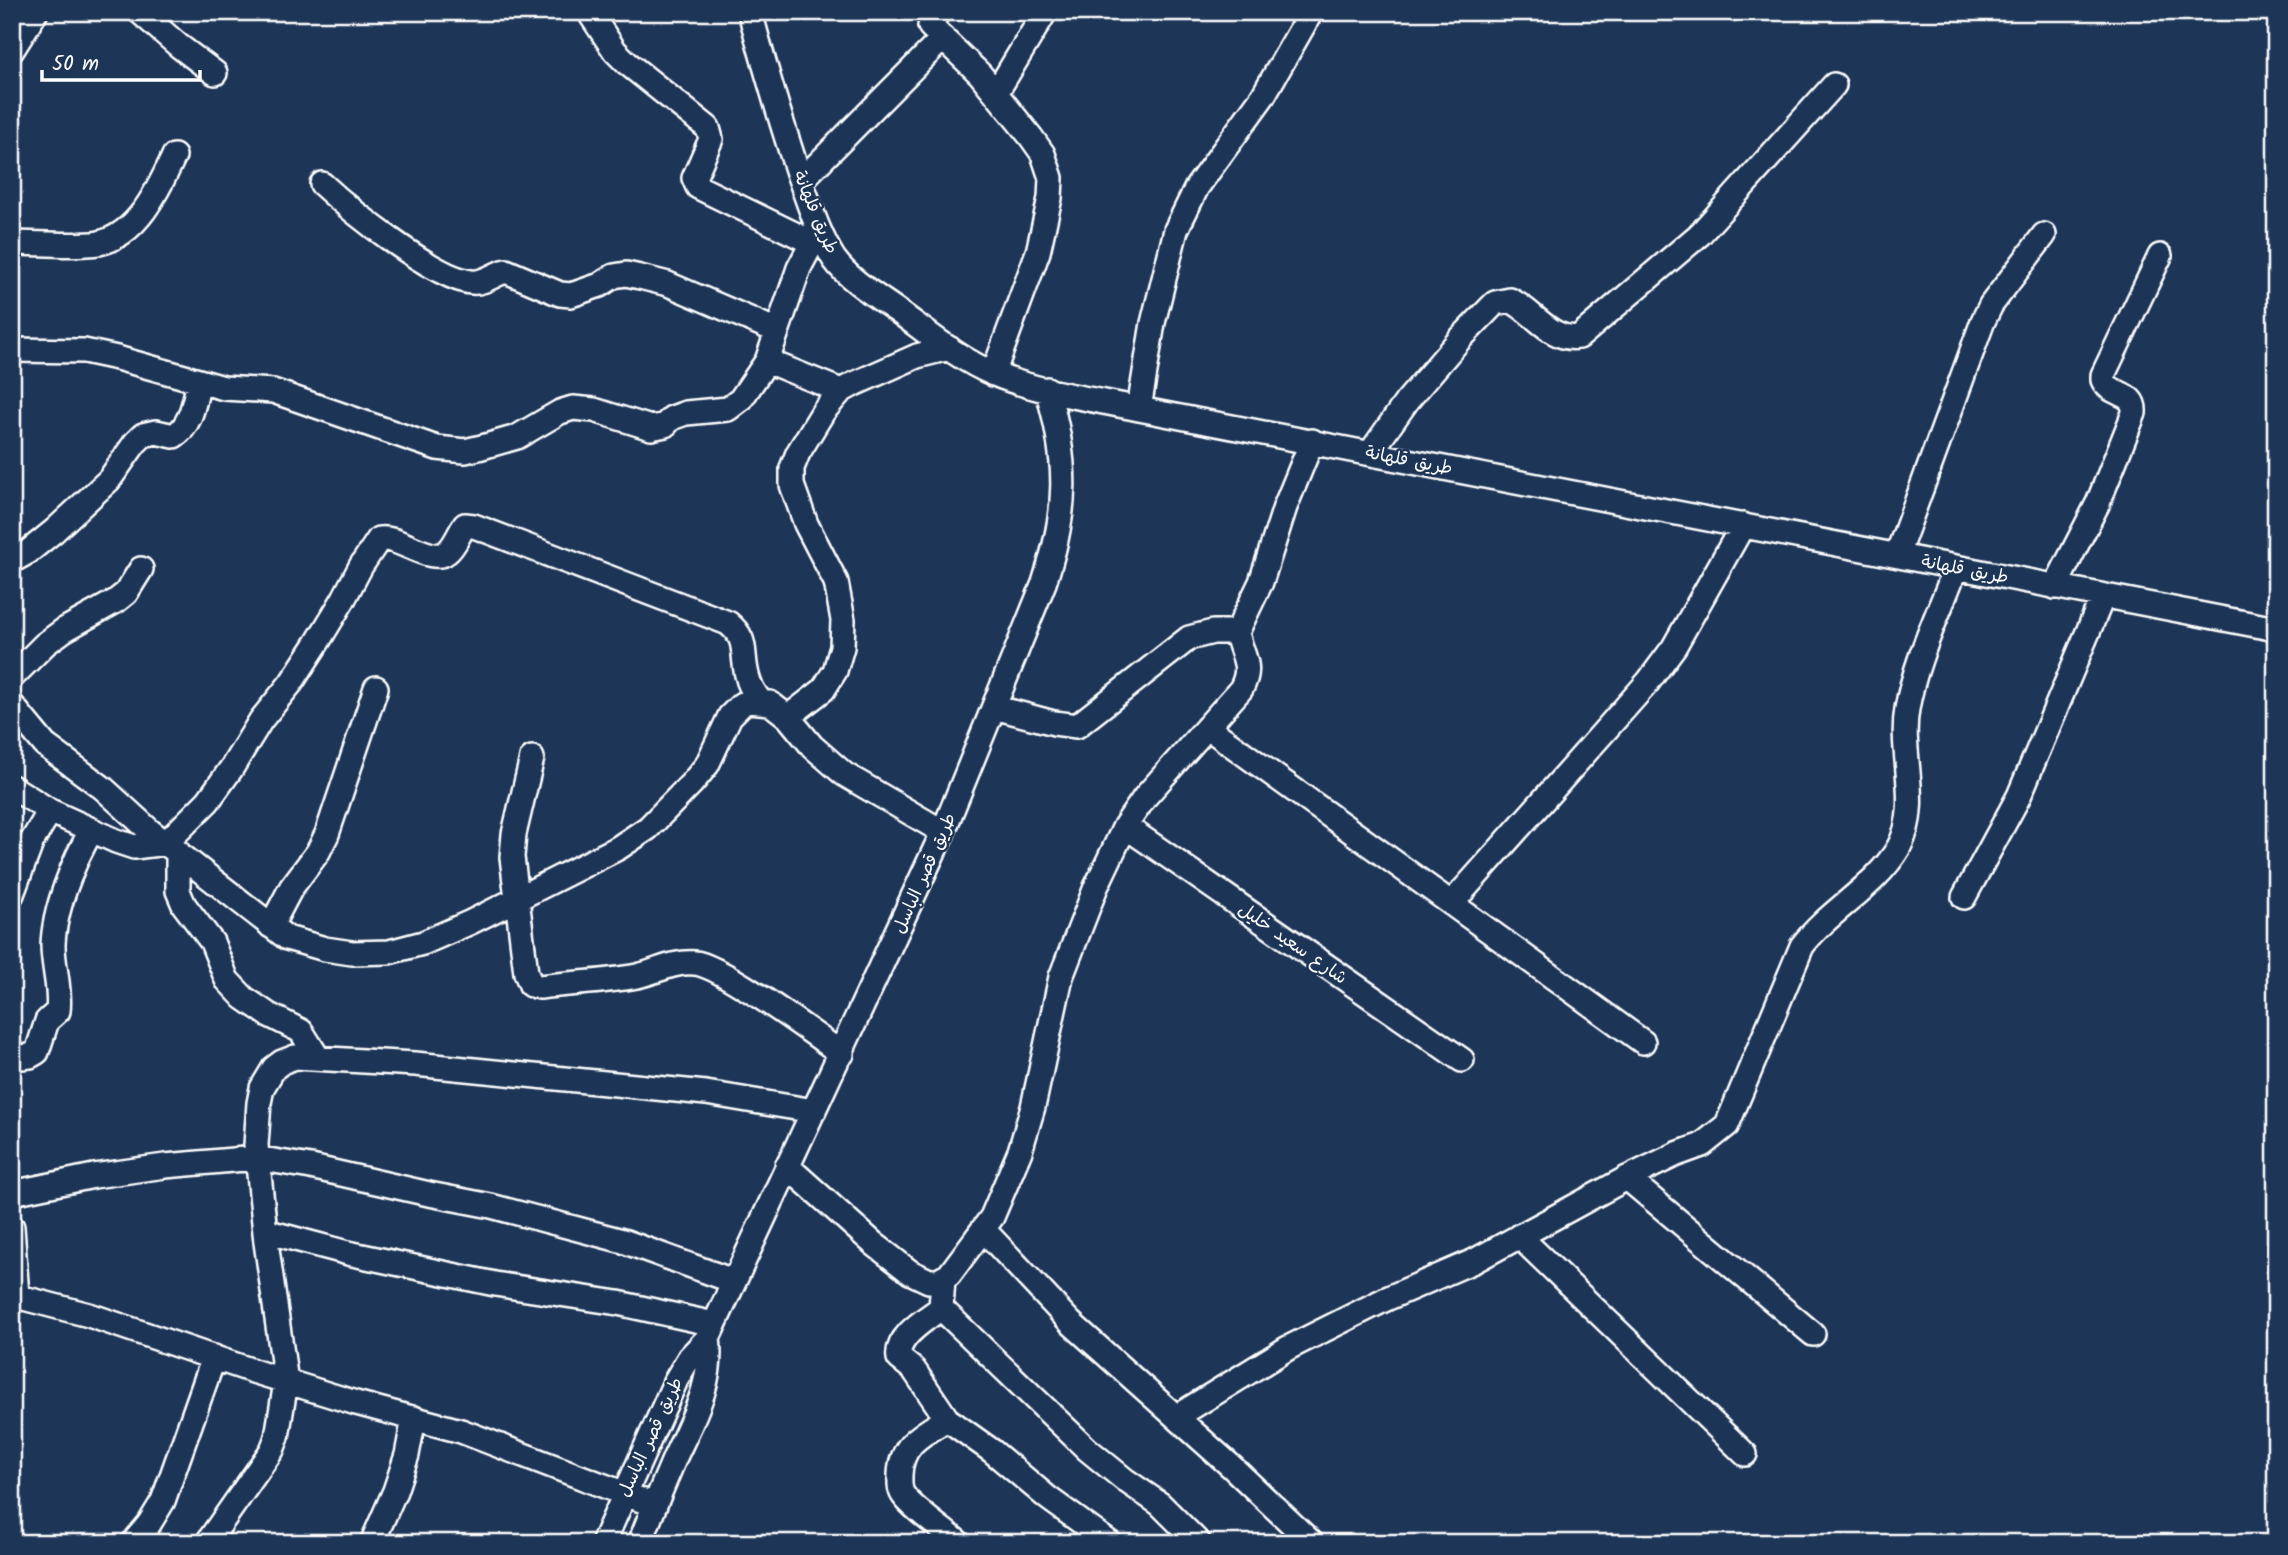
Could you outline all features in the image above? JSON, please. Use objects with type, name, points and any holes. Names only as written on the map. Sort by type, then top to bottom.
[{"type":"street","points":[[12,50],[36,12]]},
{"type":"street","points":[[140,12],[178,46],[215,73]]},
{"type":"street","points":[[12,350],[84,351],[138,363],[199,383],[224,388],[273,391],[437,448],[465,451],[517,436],[560,412],[573,408],[594,410],[651,428],[665,425],[672,418],[686,413],[728,409],[741,399],[767,360],[799,268],[816,237],[698,187],[694,178],[710,139],[708,128],[627,63],[615,51],[589,12]]},
{"type":"street","name":"طريق قلهانة","points":[[750,12],[816,237],[854,279],[950,348],[993,374],[1024,385],[1139,409],[2276,629]]},
{"type":"street","points":[[937,12],[930,26],[996,93],[1043,154],[1051,178],[1050,198],[1038,252],[993,374]]},
{"type":"street","points":[[996,93],[1045,12]]},
{"type":"street","points":[[1139,409],[1153,323],[1176,230],[1197,187],[1263,96],[1311,12]]},
{"type":"street","points":[[801,181],[943,38]]},
{"type":"street","points":[[1371,452],[1407,401],[1495,303],[1510,300],[1556,334],[1570,338],[1579,337],[1700,234],[1834,85]]},
{"type":"street","points":[[12,243],[99,243],[123,233],[136,220],[161,184],[174,156]]},
{"type":"street","points":[[321,184],[344,205],[426,263],[458,280],[479,283],[506,271],[560,294],[571,295],[600,285],[614,276],[626,274],[668,284],[778,331]]},
{"type":"street","points":[[1896,555],[1983,321],[1991,305],[2044,235]]},
{"type":"street","points":[[2054,587],[2098,503],[2134,412],[2131,398],[2107,388],[2103,380],[2105,370],[2160,257]]},
{"type":"street","points":[[788,717],[823,690],[835,671],[842,647],[843,620],[836,582],[806,524],[791,477],[798,453],[827,406],[841,391],[918,356],[950,348]]},
{"type":"street","points":[[767,360],[841,391]]},
{"type":"street","points":[[12,561],[54,531],[109,480],[143,436],[156,432],[174,436],[180,432],[191,415],[199,383]]},
{"type":"street","name":"طريق قصر الباسل","points":[[603,1543],[682,1368],[711,1331],[842,1054],[943,832],[1044,583],[1056,546],[1063,506],[1063,467],[1058,427],[1047,389]]},
{"type":"street","points":[[788,1166],[873,1243],[910,1272],[929,1281],[943,1279],[949,1275],[983,1229],[1007,1185],[1027,1131],[1060,976],[1096,887],[1125,826],[1145,797],[1247,679],[1248,662],[1237,632],[1261,582],[1285,507],[1312,441]]},
{"type":"street","points":[[318,1058],[301,1031],[269,1015],[244,998],[227,981],[212,942],[184,905],[178,891],[172,848],[231,769],[261,720],[291,683],[379,539],[389,538],[417,551],[441,555],[449,551],[465,524],[474,526],[728,623],[742,637],[746,672],[751,688],[760,701]]},
{"type":"street","points":[[1452,903],[1648,682],[1674,647],[1742,525]]},
{"type":"street","points":[[1176,1417],[1288,1348],[1386,1299],[1474,1261],[1627,1178],[1702,1145],[1727,1125],[1802,946],[1874,878],[1890,861],[1900,844],[1909,820],[1907,711],[1915,676],[1956,567]]},
{"type":"street","points":[[12,677],[64,630],[101,611],[126,593],[141,569]]},
{"type":"street","points":[[1964,897],[2019,796],[2103,596]]},
{"type":"street","points":[[994,707],[1054,723],[1077,726],[1189,638],[1213,632],[1237,632]]},
{"type":"street","points":[[271,926],[291,888],[318,852],[327,834],[376,688]]},
{"type":"street","points":[[12,705],[45,746],[103,788],[172,848],[287,938],[325,949],[352,953],[389,952],[423,943],[618,848],[648,828],[684,792],[706,765],[730,716],[749,701],[770,704],[788,717],[812,746],[844,775],[943,832]]},
{"type":"street","points":[[1207,727],[1643,1042]]},
{"type":"street","points":[[532,758],[514,834],[512,857],[526,973],[531,985],[540,987],[639,976],[685,963],[698,963],[735,982],[842,1054]]},
{"type":"street","points":[[12,788],[50,811],[134,847],[172,848]]},
{"type":"street","points":[[12,894],[32,841],[50,811]]},
{"type":"street","name":"شارع سعيد خليل","points":[[1125,826],[1462,1059]]},
{"type":"street","points":[[12,1058],[30,1056],[37,1052],[47,1020],[58,1011],[53,943],[55,930],[71,871],[92,830]]},
{"type":"street","points":[[207,1543],[272,1450],[277,1437],[286,1381],[256,1158],[258,1103],[267,1077],[274,1068],[295,1057],[415,1064],[706,1093],[814,1111]]},
{"type":"street","points":[[12,1193],[94,1176],[256,1158],[311,1167],[503,1209],[624,1241],[733,1281]]},
{"type":"street","points":[[1627,1178],[1813,1334]]},
{"type":"street","points":[[12,1227],[15,1296],[89,1315],[286,1381],[461,1431],[654,1505]]},
{"type":"street","points":[[983,1229],[1071,1323],[1312,1543]]},
{"type":"street","points":[[265,1231],[348,1253],[495,1284],[618,1303],[711,1331]]},
{"type":"street","points":[[1519,1236],[1745,1454]]},
{"type":"street","points":[[943,1279],[941,1307],[900,1345],[899,1358],[914,1370],[947,1419],[1110,1543]]},
{"type":"street","points":[[941,1307],[1087,1449],[1160,1504],[1199,1543]]},
{"type":"street","name":"طريق قصر الباسل","points":[[640,1543],[704,1392],[710,1365],[711,1331]]},
{"type":"street","points":[[133,1543],[163,1501],[214,1357]]},
{"type":"street","points":[[372,1543],[395,1491],[407,1455],[414,1418]]},
{"type":"street","points":[[947,1419],[915,1439],[905,1451],[901,1459],[900,1490],[910,1503],[959,1543]]}]
